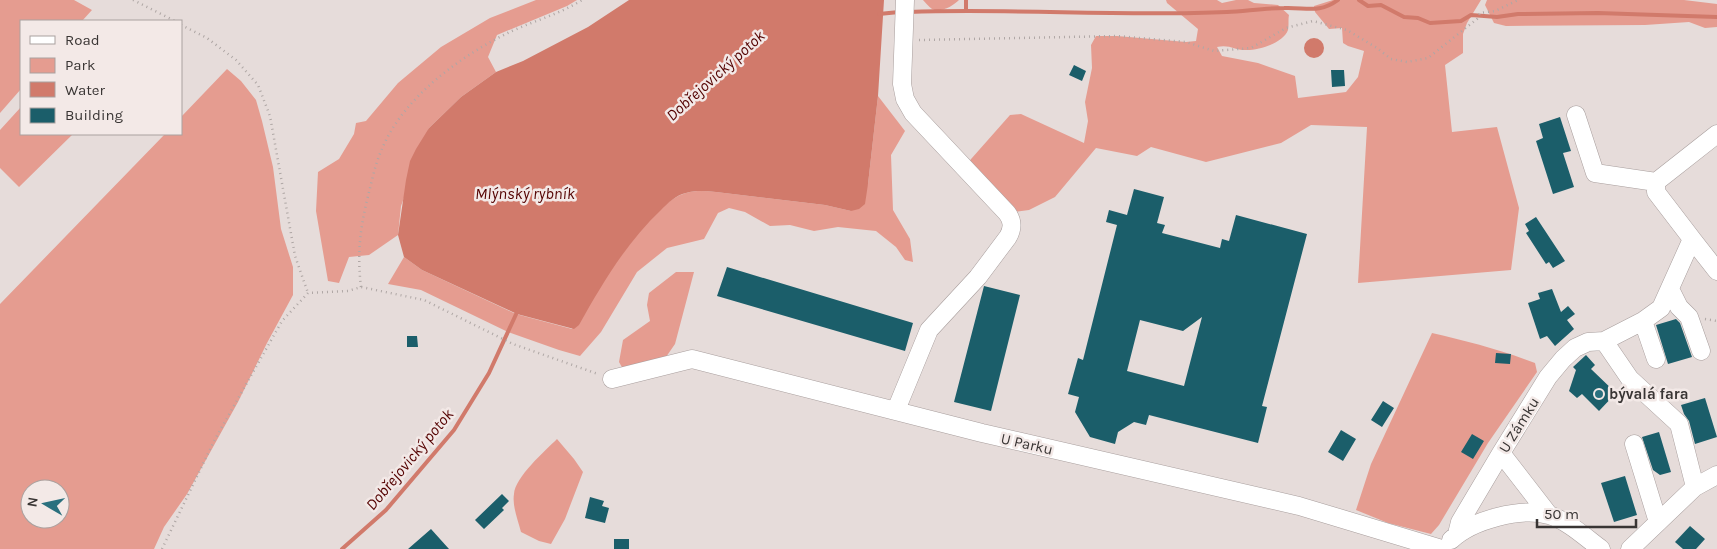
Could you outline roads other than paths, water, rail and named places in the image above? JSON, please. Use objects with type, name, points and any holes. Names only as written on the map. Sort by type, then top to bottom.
[{"type":"street","points":[[896,410],[929,330],[978,277],[1008,237],[1012,224],[1007,212],[914,113],[905,99],[902,84],[905,0]]},
{"type":"street","points":[[1576,115],[1594,173],[1656,182],[1717,134]]},
{"type":"street","points":[[1656,182],[1656,192],[1717,271]]},
{"type":"street","name":"U Zámku","points":[[1457,534],[1460,522],[1500,453],[1548,378],[1563,359],[1575,348],[1588,342],[1604,341],[1643,321],[1661,308],[1692,239]]},
{"type":"street","points":[[1670,289],[1679,307],[1689,317],[1700,351]]},
{"type":"street","points":[[1643,321],[1656,359]]},
{"type":"street","points":[[1604,341],[1630,379],[1679,424],[1695,487]]},
{"type":"street","name":"U Parku","points":[[612,379],[692,358],[982,433],[1299,506],[1442,549]]},
{"type":"street","points":[[1634,444],[1658,522]]},
{"type":"street","points":[[1500,453],[1550,515]]},
{"type":"street","points":[[1630,549],[1695,487],[1717,475]]},
{"type":"street","points":[[1442,549],[1457,534],[1498,516],[1524,512],[1550,515],[1572,527],[1601,549]]},
{"type":"water","name":"Mlýnský rybník","points":[[629,0],[884,0],[878,96],[865,204],[859,209],[851,211],[825,205],[716,192],[697,191],[682,194],[666,205],[637,236],[606,279],[579,325],[574,329],[517,314],[422,270],[404,257],[398,235],[406,180],[410,161],[429,128],[461,97],[496,72],[523,61],[588,27]]},
{"type":"water","points":[[1314,38],[1321,41],[1324,48],[1321,55],[1314,58],[1307,55],[1304,48],[1307,41]]},
{"type":"waterway","points":[[966,0],[966,10]]},
{"type":"waterway","name":"Dobřejovický potok","points":[[909,12],[1227,12],[1277,8],[1312,9],[1325,7],[1338,0]]},
{"type":"waterway","name":"Dobřejovický potok","points":[[1359,0],[1368,6],[1381,5],[1404,17],[1418,18],[1430,23],[1461,21],[1471,15],[1497,17],[1518,14],[1598,13],[1717,17]]},
{"type":"waterway","name":"Dobřejovický potok","points":[[879,14],[899,12]]},
{"type":"waterway","name":"Dobřejovický potok","points":[[342,549],[386,510],[454,430],[489,373],[518,310]]},
{"type":"place","name":"bývalá fara","points":[[1599,394]]}]
